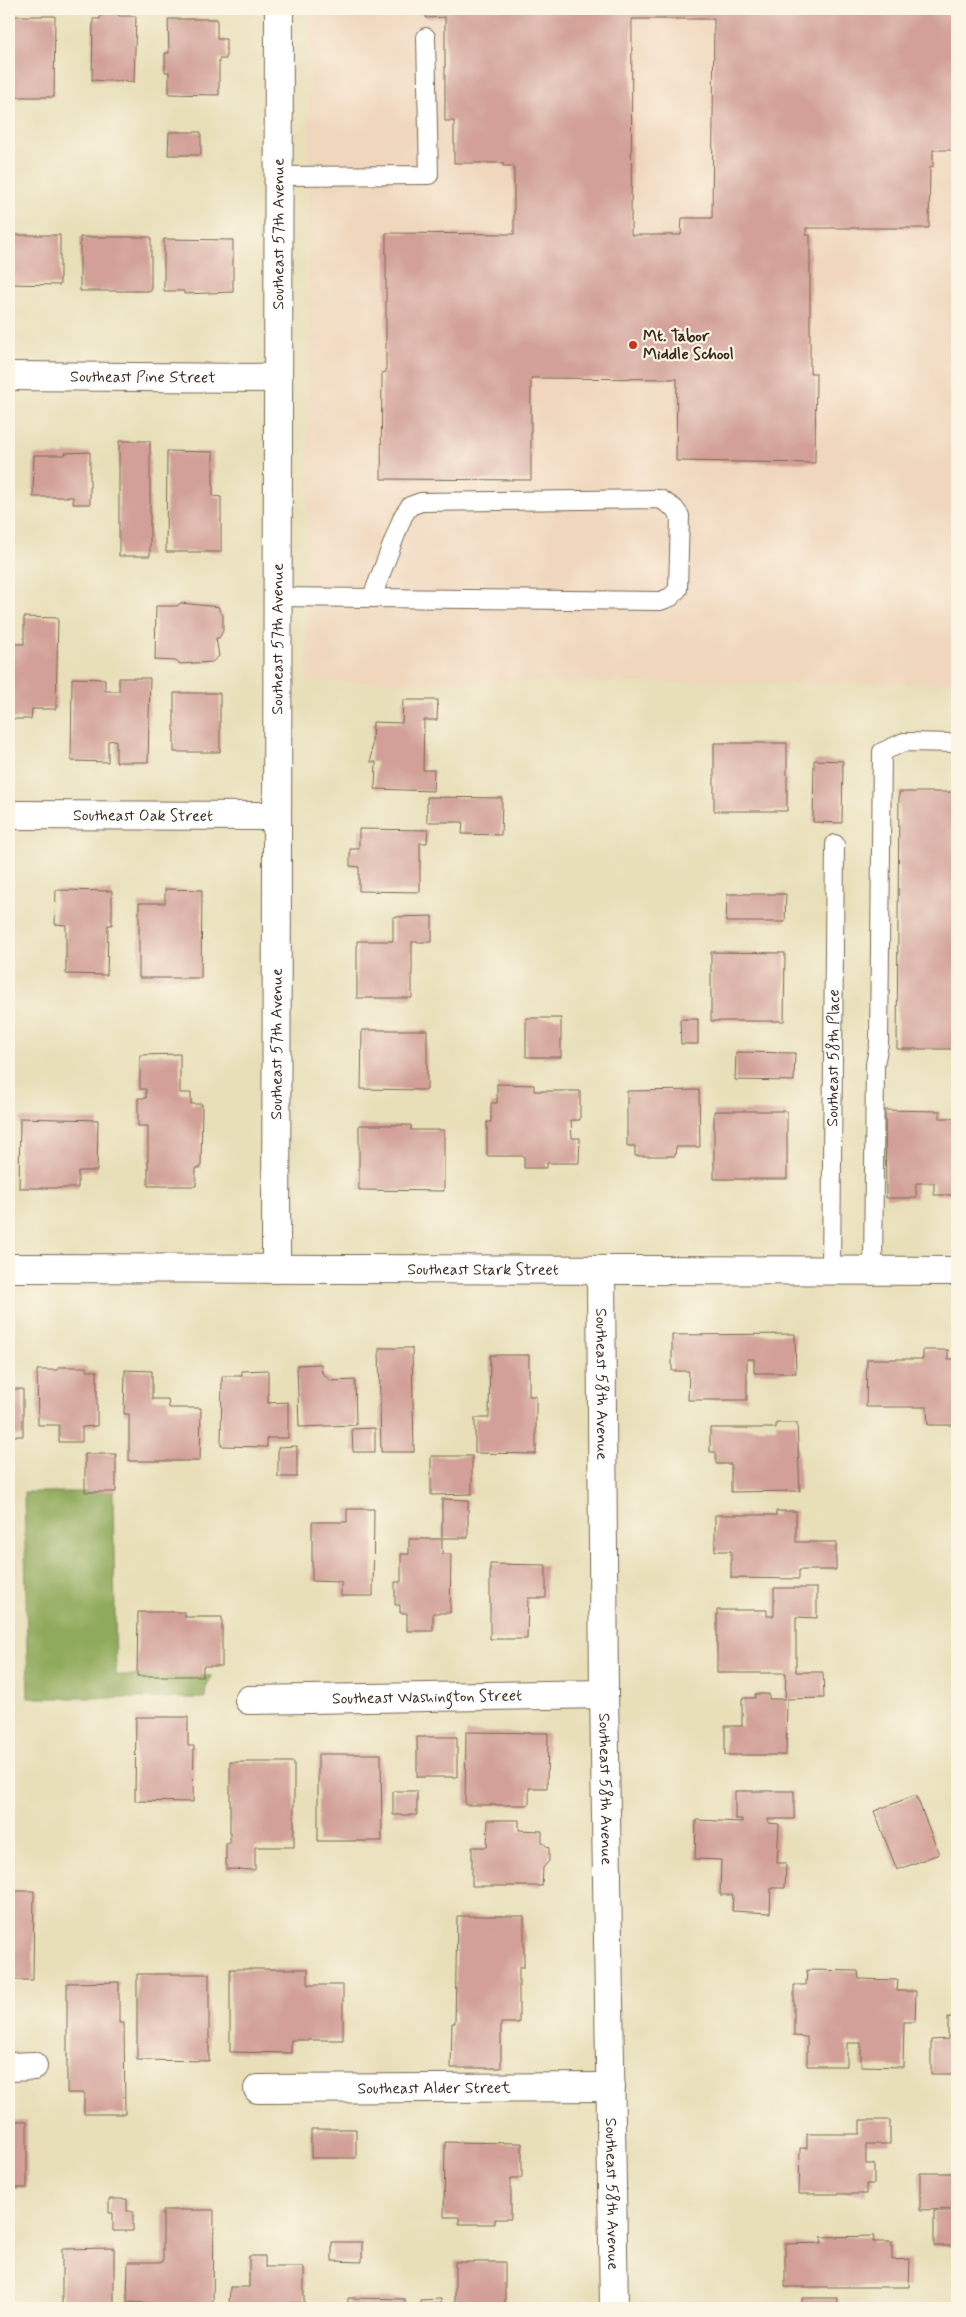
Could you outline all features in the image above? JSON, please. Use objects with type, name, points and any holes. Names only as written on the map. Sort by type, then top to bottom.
[{"type":"street","name":"Southeast 57th Avenue","points":[[276,1269],[279,9]]},
{"type":"street","name":"Southeast Pine Street","points":[[9,376],[278,378]]},
{"type":"street","name":"Southeast Oak Street","points":[[9,815],[277,816]]},
{"type":"street","name":"Southeast Stark Street","points":[[9,1268],[957,1270]]},
{"type":"street","name":"Southeast 58th Avenue","points":[[601,1270],[604,1694],[614,2308]]},
{"type":"street","name":"Southeast Washington Street","points":[[250,1700],[604,1694]]},
{"type":"street","name":"Southeast Alder Street","points":[[258,2089],[611,2087]]},
{"type":"lane","points":[[278,176],[429,176],[426,37]]},
{"type":"lane","points":[[278,597],[660,601],[671,597],[678,589],[680,516],[674,508],[660,498],[421,502],[410,506],[402,516],[372,597]]},
{"type":"lane","points":[[872,1270],[875,1064],[879,1044],[882,752],[904,742],[957,742]]},
{"type":"lane","name":"Southeast 58th Place","points":[[831,1270],[835,844]]},
{"type":"shaded area","name":"Mt. Tabor Middle School","points":[[310,9],[957,9],[957,683],[307,682]]},
{"type":"green space","points":[[24,1492],[113,1492],[116,1675],[212,1676],[206,1687],[205,1698],[28,1698]]},
{"type":"building","points":[[100,9],[119,9],[119,16],[136,16],[134,82],[92,80],[93,19],[100,19]]},
{"type":"building","points":[[426,9],[957,9],[957,150],[933,150],[933,167],[930,167],[929,228],[806,228],[806,235],[810,235],[810,373],[816,373],[815,463],[676,461],[677,379],[531,378],[531,480],[381,479],[382,373],[386,372],[386,233],[514,234],[514,166],[503,166],[503,163],[454,163],[454,121],[445,121],[445,17],[426,18]],"holes":[[[632,19],[714,19],[712,218],[682,218],[681,235],[631,235]]]},
{"type":"building","points":[[9,16],[55,16],[54,97],[9,97]]},
{"type":"building","points":[[168,19],[217,19],[217,39],[226,39],[226,59],[219,59],[219,95],[169,94],[169,72],[165,72],[165,53],[169,53]]},
{"type":"building","points":[[169,132],[201,132],[201,155],[168,155]]},
{"type":"building","points":[[9,235],[60,235],[60,285],[9,284]]},
{"type":"building","points":[[80,237],[151,237],[151,291],[80,291]]},
{"type":"building","points":[[164,239],[233,240],[233,292],[184,294],[184,291],[164,291]]},
{"type":"building","points":[[119,441],[150,441],[150,556],[119,556]]},
{"type":"building","points":[[167,451],[213,452],[213,496],[221,497],[221,552],[166,552]]},
{"type":"building","points":[[90,452],[90,504],[73,504],[73,497],[33,497],[34,455],[65,455],[65,453]]},
{"type":"building","points":[[181,603],[219,607],[219,611],[223,615],[223,631],[219,638],[216,638],[219,656],[212,662],[179,664],[176,661],[155,660],[156,606],[177,606]]},
{"type":"building","points":[[24,617],[58,618],[56,709],[32,709],[31,719],[9,719],[9,644],[24,644]]},
{"type":"building","points":[[72,678],[105,679],[105,691],[119,691],[119,678],[150,678],[148,762],[116,762],[116,740],[108,741],[108,762],[71,761]]},
{"type":"building","points":[[174,693],[220,693],[220,752],[174,752]]},
{"type":"building","points":[[403,700],[438,700],[437,720],[424,720],[423,770],[434,770],[433,791],[375,789],[376,762],[371,762],[373,722],[402,723]]},
{"type":"building","points":[[714,743],[787,743],[787,811],[714,811]]},
{"type":"building","points":[[814,760],[843,761],[842,823],[813,822]]},
{"type":"building","points":[[899,792],[957,792],[957,1049],[897,1049]]},
{"type":"building","points":[[427,797],[502,798],[501,835],[462,834],[463,822],[427,822]]},
{"type":"building","points":[[359,829],[428,830],[427,843],[420,843],[420,892],[359,891],[359,867],[350,866],[350,849],[359,849]]},
{"type":"building","points":[[165,889],[202,890],[201,978],[139,978],[139,903],[165,903]]},
{"type":"building","points":[[56,890],[112,891],[112,925],[108,925],[107,975],[66,974],[66,925],[55,924]]},
{"type":"building","points":[[727,894],[786,894],[785,922],[726,922]]},
{"type":"building","points":[[432,916],[432,942],[412,942],[412,998],[357,998],[357,941],[393,941],[393,917]]},
{"type":"building","points":[[711,952],[785,953],[784,1021],[711,1021]]},
{"type":"building","points":[[526,1018],[561,1018],[561,1057],[526,1057]]},
{"type":"building","points":[[680,1019],[698,1019],[698,1044],[681,1044]]},
{"type":"building","points":[[362,1030],[427,1030],[427,1090],[361,1089]]},
{"type":"building","points":[[736,1052],[795,1053],[794,1081],[735,1080]]},
{"type":"building","points":[[180,1054],[180,1093],[191,1093],[191,1104],[202,1104],[201,1168],[196,1168],[196,1186],[148,1186],[148,1126],[138,1126],[138,1098],[146,1098],[146,1089],[140,1089],[140,1055]]},
{"type":"building","points":[[497,1084],[534,1085],[534,1091],[580,1091],[580,1120],[571,1120],[572,1138],[580,1138],[579,1163],[547,1163],[547,1168],[524,1168],[524,1156],[487,1156],[487,1122],[491,1122],[491,1103],[497,1103]]},
{"type":"building","points":[[699,1090],[700,1147],[676,1147],[675,1156],[635,1156],[635,1146],[627,1146],[627,1091]]},
{"type":"building","points":[[885,1110],[940,1111],[940,1118],[957,1118],[957,1195],[934,1195],[934,1183],[916,1183],[916,1198],[886,1198]]},
{"type":"building","points":[[714,1111],[787,1111],[787,1179],[714,1179]]},
{"type":"building","points":[[20,1118],[98,1120],[97,1171],[78,1171],[78,1188],[19,1188]]},
{"type":"building","points":[[359,1125],[411,1125],[411,1130],[444,1130],[444,1191],[359,1190]]},
{"type":"building","points":[[795,1334],[796,1373],[754,1373],[754,1359],[747,1359],[747,1400],[688,1400],[689,1371],[672,1371],[672,1335]]},
{"type":"building","points":[[379,1348],[412,1348],[414,1452],[381,1452]]},
{"type":"building","points":[[923,1350],[948,1350],[948,1359],[957,1359],[957,1425],[928,1425],[927,1407],[866,1407],[867,1359],[923,1359]]},
{"type":"building","points":[[490,1355],[529,1355],[529,1396],[536,1396],[536,1454],[475,1453],[475,1418],[489,1418]]},
{"type":"building","points":[[321,1364],[322,1373],[331,1381],[355,1380],[356,1425],[299,1427],[297,1365]]},
{"type":"building","points":[[58,1367],[87,1367],[87,1371],[97,1371],[97,1426],[82,1427],[82,1442],[59,1442],[59,1425],[38,1425],[37,1370],[58,1370]]},
{"type":"building","points":[[125,1370],[152,1371],[152,1399],[168,1399],[169,1408],[201,1408],[200,1461],[129,1461],[129,1414],[124,1414]]},
{"type":"building","points":[[268,1370],[268,1403],[288,1402],[288,1438],[267,1438],[267,1447],[221,1446],[222,1376],[242,1376],[242,1371]]},
{"type":"building","points":[[9,1389],[23,1389],[23,1436],[9,1436]]},
{"type":"building","points":[[776,1423],[797,1423],[800,1491],[731,1492],[731,1464],[716,1464],[716,1452],[710,1452],[710,1428],[776,1428]]},
{"type":"building","points":[[375,1428],[375,1452],[353,1452],[352,1429]]},
{"type":"building","points":[[297,1446],[297,1477],[278,1477],[278,1447]]},
{"type":"building","points":[[85,1454],[116,1454],[116,1492],[85,1492]]},
{"type":"building","points":[[431,1456],[472,1456],[472,1494],[431,1495]]},
{"type":"building","points":[[442,1499],[468,1500],[468,1538],[442,1538]]},
{"type":"building","points":[[347,1509],[374,1509],[373,1596],[341,1596],[341,1582],[312,1581],[312,1522],[347,1522]]},
{"type":"building","points":[[776,1511],[796,1511],[796,1542],[836,1542],[836,1570],[799,1570],[799,1579],[731,1578],[731,1551],[715,1551],[715,1515],[776,1515]]},
{"type":"building","points":[[409,1539],[442,1539],[442,1554],[451,1554],[450,1613],[433,1613],[433,1631],[407,1631],[407,1613],[400,1613],[400,1605],[395,1605],[395,1582],[401,1582],[401,1554],[409,1554]]},
{"type":"building","points":[[490,1564],[546,1565],[546,1598],[528,1598],[527,1639],[490,1639]]},
{"type":"building","points":[[774,1588],[817,1588],[817,1618],[796,1617],[796,1672],[823,1672],[824,1698],[787,1699],[786,1755],[725,1755],[725,1726],[742,1726],[742,1698],[755,1698],[755,1694],[769,1694],[769,1699],[785,1699],[786,1673],[717,1673],[717,1610],[767,1610],[767,1616],[774,1616]]},
{"type":"building","points":[[138,1612],[185,1612],[185,1617],[222,1617],[222,1666],[203,1666],[203,1676],[137,1676]]},
{"type":"building","points":[[136,1717],[188,1717],[188,1746],[194,1746],[193,1802],[135,1801]]},
{"type":"building","points":[[466,1732],[548,1733],[547,1788],[529,1788],[529,1805],[465,1805]]},
{"type":"building","points":[[417,1737],[457,1737],[457,1777],[417,1777]]},
{"type":"building","points":[[318,1754],[381,1754],[382,1841],[318,1841]]},
{"type":"building","points":[[230,1762],[294,1762],[294,1847],[255,1847],[255,1870],[226,1869],[226,1843],[230,1843]]},
{"type":"building","points":[[393,1791],[417,1791],[417,1815],[393,1815]]},
{"type":"building","points":[[735,1791],[794,1791],[794,1819],[768,1819],[768,1823],[779,1824],[777,1863],[786,1863],[785,1888],[771,1888],[770,1913],[732,1911],[733,1895],[720,1895],[721,1860],[695,1859],[696,1820],[742,1822],[742,1819],[735,1819]]},
{"type":"building","points":[[916,1795],[939,1854],[897,1870],[874,1811]]},
{"type":"building","points":[[488,1820],[519,1820],[519,1830],[542,1831],[542,1842],[549,1848],[549,1861],[543,1868],[542,1886],[472,1886],[472,1847],[487,1847]]},
{"type":"building","points":[[9,1891],[34,1891],[33,1980],[9,1980]]},
{"type":"building","points":[[457,1916],[524,1916],[524,1967],[519,1967],[519,2023],[501,2023],[501,2068],[451,2068],[452,2023],[455,2023]]},
{"type":"building","points":[[230,1969],[308,1969],[308,1985],[343,1985],[343,2040],[291,2040],[291,2053],[230,2052]]},
{"type":"building","points":[[807,1970],[858,1971],[859,1979],[898,1980],[897,1991],[916,1991],[915,2022],[904,2022],[903,2067],[861,2066],[861,2043],[847,2043],[847,2066],[807,2066],[807,2037],[794,2036],[794,1985],[806,1985]]},
{"type":"building","points":[[137,1974],[209,1974],[209,2061],[137,2060]]},
{"type":"building","points":[[119,1982],[119,2023],[124,2023],[125,2114],[84,2114],[84,2093],[67,2093],[67,1983]]},
{"type":"building","points":[[948,2018],[957,2018],[957,2074],[931,2074],[931,2040],[948,2039]]},
{"type":"building","points":[[860,2120],[890,2120],[890,2144],[866,2144],[866,2164],[874,2164],[874,2184],[866,2184],[866,2194],[799,2194],[800,2148],[807,2148],[807,2134],[860,2134]]},
{"type":"building","points":[[9,2121],[27,2121],[27,2188],[9,2188]]},
{"type":"building","points":[[311,2129],[356,2129],[356,2158],[311,2158]]},
{"type":"building","points":[[445,2142],[522,2143],[522,2178],[511,2178],[511,2219],[495,2219],[495,2224],[459,2224],[459,2217],[444,2217]]},
{"type":"building","points":[[920,2173],[957,2173],[957,2209],[920,2210]]},
{"type":"building","points":[[109,2199],[127,2199],[127,2211],[133,2211],[133,2231],[113,2231],[113,2213],[109,2213]]},
{"type":"building","points":[[163,2210],[214,2210],[213,2308],[148,2308],[148,2303],[127,2302],[128,2262],[163,2262]]},
{"type":"building","points":[[934,2211],[957,2211],[957,2246],[934,2246]]},
{"type":"building","points":[[874,2236],[873,2242],[892,2242],[892,2260],[910,2259],[909,2287],[785,2287],[785,2244],[822,2243],[821,2237]]},
{"type":"building","points":[[332,2242],[362,2242],[362,2262],[332,2261]]},
{"type":"building","points":[[114,2248],[114,2308],[62,2308],[62,2249]]},
{"type":"building","points":[[249,2256],[265,2256],[265,2267],[304,2267],[304,2303],[290,2303],[290,2308],[229,2308],[230,2287],[249,2287]]},
{"type":"building","points":[[455,2262],[505,2262],[505,2305],[546,2305],[546,2308],[455,2308]]},
{"type":"building","points":[[348,2298],[405,2299],[405,2308],[348,2308]]},
{"type":"building","points":[[802,2298],[838,2298],[838,2308],[802,2308]]},
{"type":"building","points":[[441,2299],[441,2308],[420,2308],[420,2300]]},
{"type":"place","name":"Mt. Tabor Middle School","points":[[633,345]]}]
